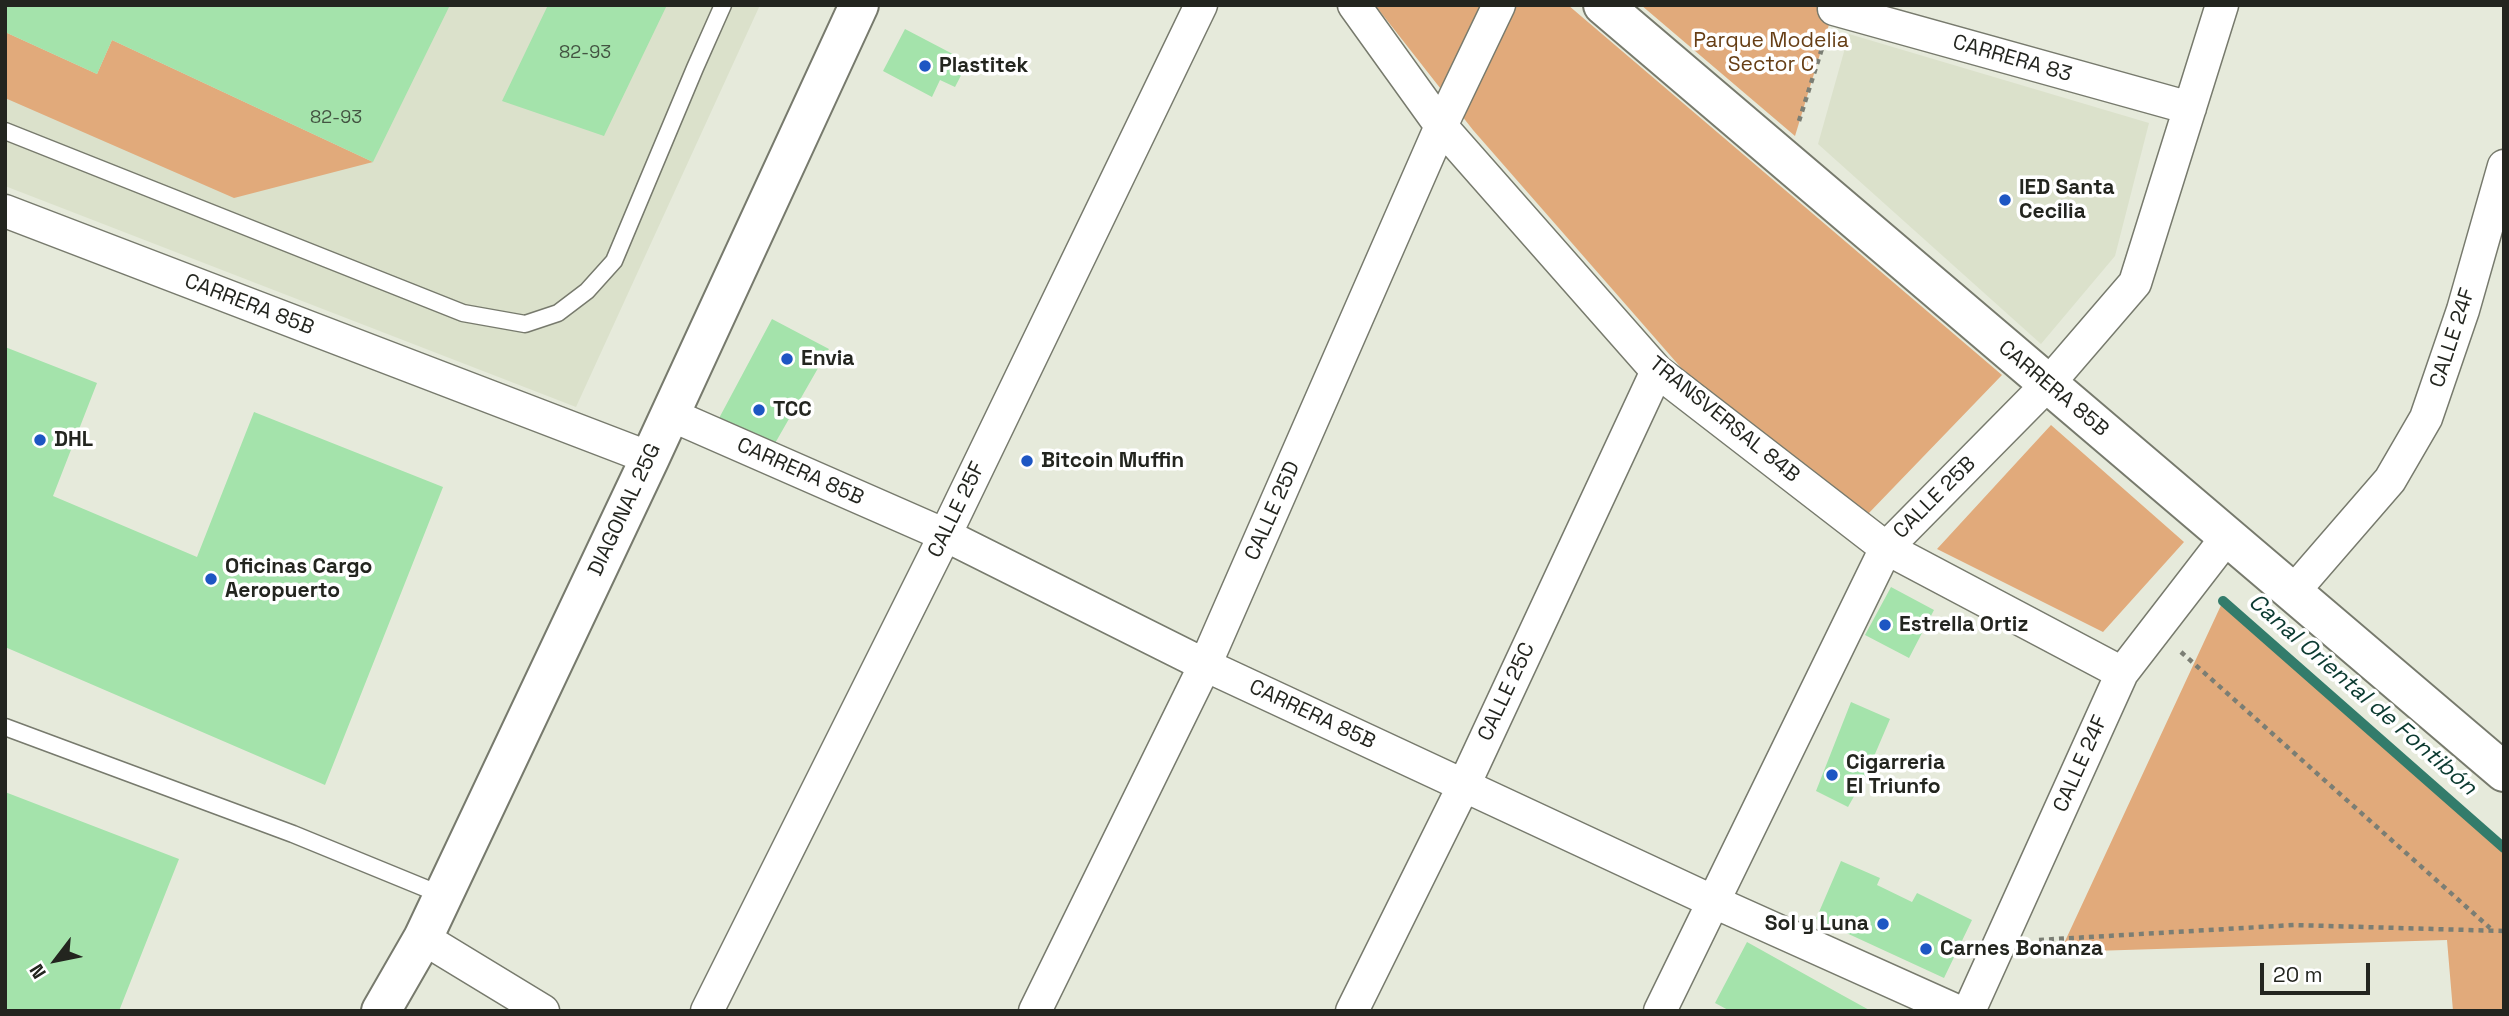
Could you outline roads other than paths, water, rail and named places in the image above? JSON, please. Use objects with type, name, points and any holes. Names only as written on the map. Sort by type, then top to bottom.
[{"type":"street","name":"DIAGONAL 25G","points":[[381,1011],[423,938],[650,458],[859,5]]},
{"type":"street","name":"CALLE 25F","points":[[707,1011],[945,535],[1201,5]]},
{"type":"street","name":"TRANSVERSAL 84B","points":[[1354,5],[1441,126],[1657,371],[1886,548],[2123,673]]},
{"type":"street","name":"CALLE 25D","points":[[1035,1011],[1205,665],[1441,126],[1499,5]]},
{"type":"street","name":"CARRERA 85B","points":[[1603,5],[2504,772]]},
{"type":"street","name":"CALLE 25B","points":[[1660,1011],[1886,548],[2048,384],[2135,283],[2222,5]]},
{"type":"street","name":"CARRERA 83","points":[[1834,9],[2190,108]]},
{"type":"street","name":"CALLE 24F","points":[[2293,592],[2390,480],[2426,418],[2463,310],[2504,166]]},
{"type":"street","name":"CARRERA 85B","points":[[5,211],[650,458]]},
{"type":"street","name":"CALLE 25C","points":[[1352,1011],[1464,785],[1657,371]]},
{"type":"street","name":"CARRERA 85B","points":[[669,414],[945,535],[1205,665],[1957,1011]]},
{"type":"street","name":"CALLE 24F","points":[[1969,1011],[2123,673],[2227,537]]},
{"type":"street","points":[[423,938],[543,1011]]},
{"type":"lane","points":[[5,131],[463,313],[526,324],[558,313],[587,291],[614,261],[723,5]]},
{"type":"lane","points":[[5,727],[293,834],[442,895]]},
{"type":"waterway","name":"Canal Oriental de Fontibón","points":[[2223,601],[2504,848]]},
{"type":"place","name":"Plastitek","points":[[925,66]]},
{"type":"place","name":"IED Santa Cecilia","points":[[2005,200]]},
{"type":"place","name":"Envia","points":[[787,359]]},
{"type":"place","name":"TCC","points":[[759,410]]},
{"type":"place","name":"DHL","points":[[40,440]]},
{"type":"place","name":"Bitcoin Muffin","points":[[1027,461]]},
{"type":"place","name":"Oficinas Cargo Aeropuerto","points":[[211,579]]},
{"type":"place","name":"Estrella Ortiz","points":[[1885,625]]},
{"type":"place","name":"Cigarreria El Triunfo","points":[[1832,775]]},
{"type":"place","name":"Sol y Luna","points":[[1883,924]]},
{"type":"place","name":"Carnes Bonanza","points":[[1926,949]]},
{"type":"park label","name":"Parque Modelia Sector C","points":[[1771,53]]}]
